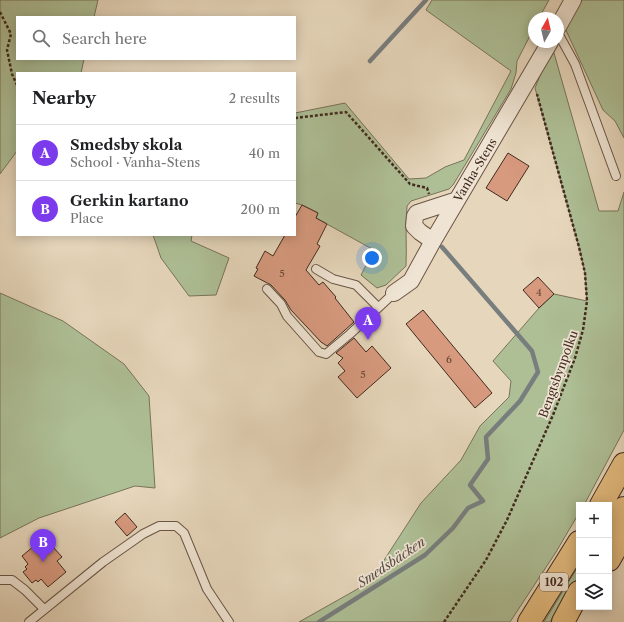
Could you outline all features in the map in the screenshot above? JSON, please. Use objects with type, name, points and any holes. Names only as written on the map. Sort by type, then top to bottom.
[{"type":"highway","points":[[603,502],[624,464]]},
{"type":"highway","points":[[612,531],[624,508]]},
{"type":"highway","points":[[612,555],[624,534]]},
{"type":"highway","name":"102","points":[[529,622],[576,547]]},
{"type":"highway","name":"102","points":[[563,622],[576,598]]},
{"type":"highway","points":[[568,622],[577,610]]},
{"type":"street","points":[[564,17],[573,0]]},
{"type":"street","name":"Vanha-Stens","points":[[394,293],[411,280],[546,48]]},
{"type":"street","points":[[433,241],[414,226],[415,216],[417,213],[457,200]]},
{"type":"lane","points":[[564,44],[575,64],[616,176]]},
{"type":"lane","points":[[316,269],[333,279],[356,285],[378,307]]},
{"type":"lane","points":[[267,289],[281,304],[287,316],[319,352],[326,354],[394,293]]},
{"type":"lane","points":[[29,622],[103,562],[143,534],[159,526],[176,526],[184,533],[207,589],[229,622]]},
{"type":"lane","points":[[0,580],[12,580],[25,590],[44,609]]},
{"type":"path","points":[[0,12],[11,34],[7,50],[12,74],[16,83]]},
{"type":"path","name":"Bengtsbynpolku","points":[[444,622],[486,560],[507,520],[554,414],[575,358],[583,330],[587,301],[585,273],[580,247],[535,88]]},
{"type":"path","points":[[296,118],[346,112],[410,184],[427,188],[430,198]]},
{"type":"green space","points":[[0,0],[98,0],[94,16],[16,16],[16,60],[84,60],[81,72],[16,72],[16,152],[0,174]]},
{"type":"green space","points":[[432,0],[549,0],[542,12],[528,12],[528,40],[517,61],[516,73],[511,89],[453,185],[449,189],[411,201],[407,206],[406,266],[386,285],[377,288],[361,275],[374,250],[316,218],[318,213],[296,203],[296,113],[345,103],[409,179],[426,178],[445,167],[464,160],[511,71],[426,10]]},
{"type":"green space","points":[[579,0],[624,0],[624,138],[615,121],[603,110],[564,26]]},
{"type":"green space","points":[[551,48],[553,48],[599,211],[618,211],[624,192],[624,430],[586,502],[576,502],[576,518],[556,552],[510,622],[299,622],[370,582],[421,503],[461,460],[480,426],[509,397],[511,381],[493,361],[539,308],[554,294],[587,301],[585,273],[579,247],[535,88]]},
{"type":"green space","points":[[153,236],[192,236],[191,241],[229,258],[216,295],[189,296],[161,258]]},
{"type":"green space","points":[[0,293],[63,321],[124,364],[149,396],[155,488],[135,486],[39,518],[0,538]]},
{"type":"green space","points":[[576,570],[576,581],[550,622],[544,622]]},
{"type":"building","points":[[508,153],[529,166],[507,201],[486,188]]},
{"type":"building","points":[[302,205],[318,213],[316,218],[327,224],[317,244],[320,246],[306,270],[319,285],[323,282],[354,322],[327,346],[321,342],[291,310],[285,300],[271,285],[254,276],[258,269],[256,268],[265,251],[273,256],[284,236],[296,236],[296,215]]},
{"type":"building","points":[[538,277],[554,294],[539,308],[523,290]]},
{"type":"building","points":[[423,310],[492,393],[475,408],[406,324]]},
{"type":"building","points":[[354,338],[366,352],[372,346],[391,368],[357,398],[338,377],[345,371],[338,363],[343,358],[336,353]]},
{"type":"building","points":[[125,513],[137,527],[127,536],[115,522]]},
{"type":"building","points":[[40,541],[50,552],[54,548],[62,557],[57,561],[66,572],[48,587],[41,579],[38,582],[36,580],[32,583],[23,572],[27,569],[25,567],[28,564],[22,556]]},
{"type":"waterway","points":[[370,61],[426,0]]},
{"type":"waterway","name":"Smedsbäcken","points":[[319,622],[425,555],[453,528],[468,508],[483,501],[470,485],[488,459],[486,437],[520,401],[538,372],[532,351],[442,247]]},
{"type":"place","name":"Smedsby skola","points":[[368,340]]},
{"type":"place","name":"Gerkin kartano","points":[[43,562]]}]
